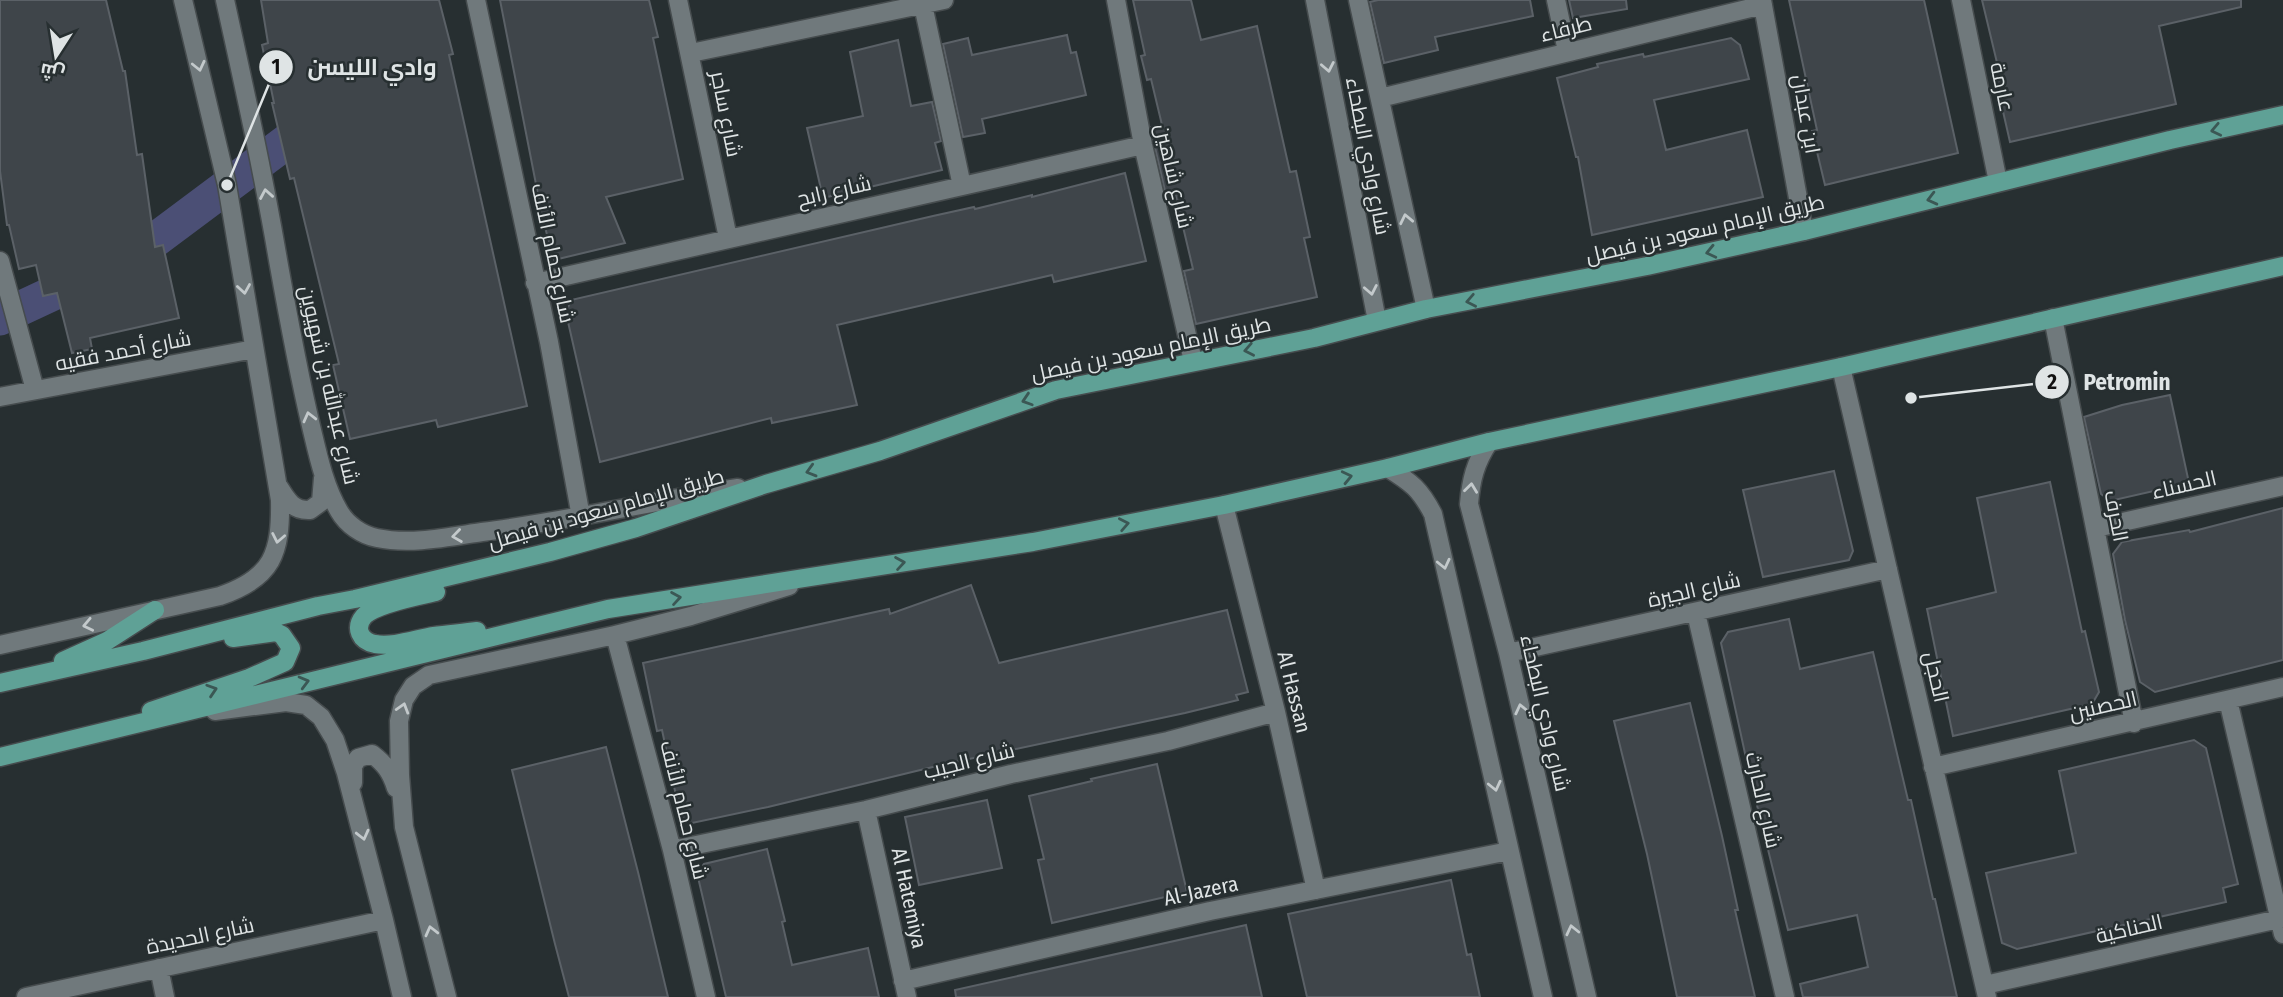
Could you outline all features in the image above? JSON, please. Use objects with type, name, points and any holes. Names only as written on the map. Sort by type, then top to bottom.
[{"type":"main road","name":"طريق الإمام سعود بن فيصل","points":[[0,683],[515,561],[636,528],[766,484],[880,451],[1056,390],[1314,338],[1426,309],[1647,266],[1804,231],[2170,140],[2283,115]]},
{"type":"main road","points":[[0,757],[608,609],[1033,542],[1224,505],[1489,442],[1841,367],[2283,265]]},
{"type":"main road","points":[[515,561],[466,584],[379,608],[365,616],[359,626],[359,632],[364,640],[374,644],[393,643],[557,621]]},
{"type":"main road","points":[[32,676],[107,641],[155,610]]},
{"type":"main road","points":[[79,738],[168,704],[249,678],[285,662],[290,648],[282,635],[276,632],[143,651]]},
{"type":"street","points":[[0,645],[220,596],[242,588],[259,576],[268,566],[276,549],[281,525],[276,480],[227,186],[183,0]]},
{"type":"street","name":"شارع عبدالله بن شهيوين","points":[[225,0],[261,161],[295,357],[323,473],[340,514],[357,531],[376,538],[437,538],[581,517],[651,501],[766,484]]},
{"type":"street","name":"شارع حمام الأنف","points":[[476,0],[551,355],[581,517]]},
{"type":"street","name":"شارع ساجر","points":[[678,0],[728,238]]},
{"type":"street","points":[[691,53],[944,0]]},
{"type":"street","name":"شارع شاهين","points":[[1115,0],[1143,145],[1193,361]]},
{"type":"street","name":"شارع وادي البطحاء","points":[[1315,0],[1377,321]]},
{"type":"street","name":"شارع وادي البطحاء","points":[[1358,0],[1426,309]]},
{"type":"street","points":[[1556,0],[1567,51]]},
{"type":"street","name":"عارمة","points":[[1961,0],[1998,182]]},
{"type":"street","name":"طرفاء","points":[[1380,98],[1762,2]]},
{"type":"street","name":"ابن عبدان","points":[[1762,2],[1804,231]]},
{"type":"street","points":[[923,5],[962,186]]},
{"type":"street","name":"شارع رابح","points":[[535,283],[1143,145]]},
{"type":"street","points":[[0,261],[35,390]]},
{"type":"street","name":"الحرف","points":[[2053,318],[2134,723]]},
{"type":"street","name":"شارع أحمد فقيه","points":[[0,397],[254,349]]},
{"type":"street","name":"الحجل","points":[[1841,367],[1986,991]]},
{"type":"street","name":"شارع وادي البطحاء","points":[[1489,442],[1478,459],[1472,478],[1469,504],[1508,653],[1587,997]]},
{"type":"street","points":[[1388,468],[1422,493],[1433,514],[1543,997]]},
{"type":"street","points":[[276,480],[287,502],[297,508],[310,510],[321,502],[323,473]]},
{"type":"street","name":"الحسناء","points":[[2096,528],[2283,486]]},
{"type":"street","name":"Al Hassan","points":[[1224,505],[1276,712],[1316,890]]},
{"type":"street","name":"شارع الجيرة","points":[[1508,653],[1888,569]]},
{"type":"street","points":[[447,997],[404,827],[400,721],[404,700],[413,686],[429,675],[691,616],[830,574]]},
{"type":"street","name":"شارع الحارث","points":[[1696,613],[1785,997]]},
{"type":"street","name":"شارع حمام الأنف","points":[[615,635],[672,850],[706,997]]},
{"type":"street","name":"الحصنين","points":[[1933,767],[2283,687]]},
{"type":"street","points":[[2228,700],[2282,924]]},
{"type":"street","points":[[163,718],[286,702],[306,705],[321,717],[335,740],[353,796],[402,997]]},
{"type":"street","name":"شارع الجيب","points":[[672,850],[866,810],[1011,774],[1168,741],[1276,712]]},
{"type":"street","points":[[353,796],[353,766],[358,758],[372,754],[392,773],[402,808]]},
{"type":"street","name":"Al Hatemiya","points":[[866,810],[905,989]]},
{"type":"street","name":"Al-Jazera","points":[[905,989],[1210,911],[1509,851]]},
{"type":"street","name":"شارع الحديدة","points":[[26,997],[384,920]]},
{"type":"street","name":"الحناكية","points":[[1986,991],[2282,924]]},
{"type":"street","points":[[159,968],[165,997]]},
{"type":"building","points":[[0,0],[106,0],[125,71],[137,155],[142,154],[155,247],[163,245],[179,318],[90,338],[92,349],[72,353],[57,293],[43,296],[36,265],[19,269],[7,225],[0,171]]},
{"type":"building","points":[[261,0],[439,0],[453,54],[449,55],[527,406],[438,427],[436,420],[350,439],[333,365],[339,364],[294,178],[290,179],[272,103],[262,45],[268,43]]},
{"type":"building","points":[[500,0],[649,0],[658,37],[653,38],[683,179],[606,197],[625,243],[554,260],[543,220]]},
{"type":"building","points":[[1133,0],[1191,0],[1201,40],[1257,26],[1290,172],[1296,171],[1310,237],[1304,238],[1317,297],[1196,324],[1184,271],[1193,269],[1175,193],[1166,195],[1154,143],[1151,127],[1162,125],[1151,79],[1147,80],[1141,56],[1145,55]]},
{"type":"building","points":[[1530,0],[1533,16],[1435,37],[1438,50],[1384,63],[1370,2]]},
{"type":"building","points":[[1569,0],[1626,0],[1627,9],[1573,18]]},
{"type":"building","points":[[1789,0],[1924,0],[1958,153],[1825,185],[1812,131],[1817,130]]},
{"type":"building","points":[[1982,0],[2241,0],[2241,7],[2159,26],[2176,104],[2010,142],[1994,72],[1999,71]]},
{"type":"building","points":[[1067,35],[1071,53],[1076,52],[1086,95],[982,119],[985,133],[963,137],[943,44],[968,38],[972,55]]},
{"type":"building","points":[[1731,38],[1740,45],[1749,79],[1654,100],[1666,150],[1747,130],[1763,197],[1592,235],[1578,157],[1557,78],[1598,67],[1597,64]]},
{"type":"building","points":[[898,40],[911,106],[932,102],[941,141],[935,143],[942,170],[823,198],[807,128],[863,116],[850,52]]},
{"type":"building","points":[[1125,173],[1146,261],[1054,282],[1052,275],[837,325],[857,405],[772,423],[771,418],[600,462],[566,313],[571,300],[933,216],[1032,197]]},
{"type":"building","points":[[2170,395],[2189,483],[2110,501],[2101,494],[2084,417],[2122,405]]},
{"type":"building","points":[[1834,471],[1853,551],[1849,560],[1763,577],[1743,490]]},
{"type":"building","points":[[2050,482],[2082,632],[2085,631],[2099,692],[2092,704],[1953,736],[1927,609],[1996,592],[1977,498]]},
{"type":"building","points":[[2283,508],[2283,660],[2155,692],[2140,682],[2113,554],[2122,542],[2189,530],[2190,532]]},
{"type":"building","points":[[971,585],[999,663],[1227,610],[1248,692],[1236,695],[1238,700],[1185,713],[941,765],[768,807],[692,823],[681,819],[662,730],[657,731],[643,663],[889,609],[890,614]]},
{"type":"building","points":[[1789,619],[1800,669],[1873,652],[1957,997],[1803,997],[1800,984],[1868,967],[1857,915],[1788,930],[1751,781],[1721,643],[1728,632]]},
{"type":"building","points":[[1690,703],[1722,836],[1738,910],[1735,910],[1755,997],[1677,997],[1647,854],[1614,721]]},
{"type":"building","points":[[2194,740],[2206,748],[2238,884],[2223,888],[2226,902],[2017,949],[2002,943],[1986,873],[2076,853],[2059,771]]},
{"type":"building","points":[[606,747],[668,997],[569,997],[555,944],[512,770]]},
{"type":"building","points":[[1157,764],[1187,892],[1052,923],[1038,860],[1044,859],[1029,796]]},
{"type":"building","points":[[987,800],[1002,868],[919,885],[905,817]]},
{"type":"building","points":[[767,849],[785,921],[782,922],[792,965],[868,948],[879,997],[726,997],[697,873],[704,864]]},
{"type":"building","points":[[1451,880],[1467,955],[1471,954],[1480,997],[1307,997],[1288,914]]},
{"type":"building","points":[[1246,925],[1262,997],[956,997],[955,990]]},
{"type":"waterway","points":[[0,318],[135,255],[305,128],[315,114]]},
{"type":"place","name":"وادي الليسن","points":[[227,185]]},
{"type":"place","name":"Petromin","points":[[1911,398]]}]
